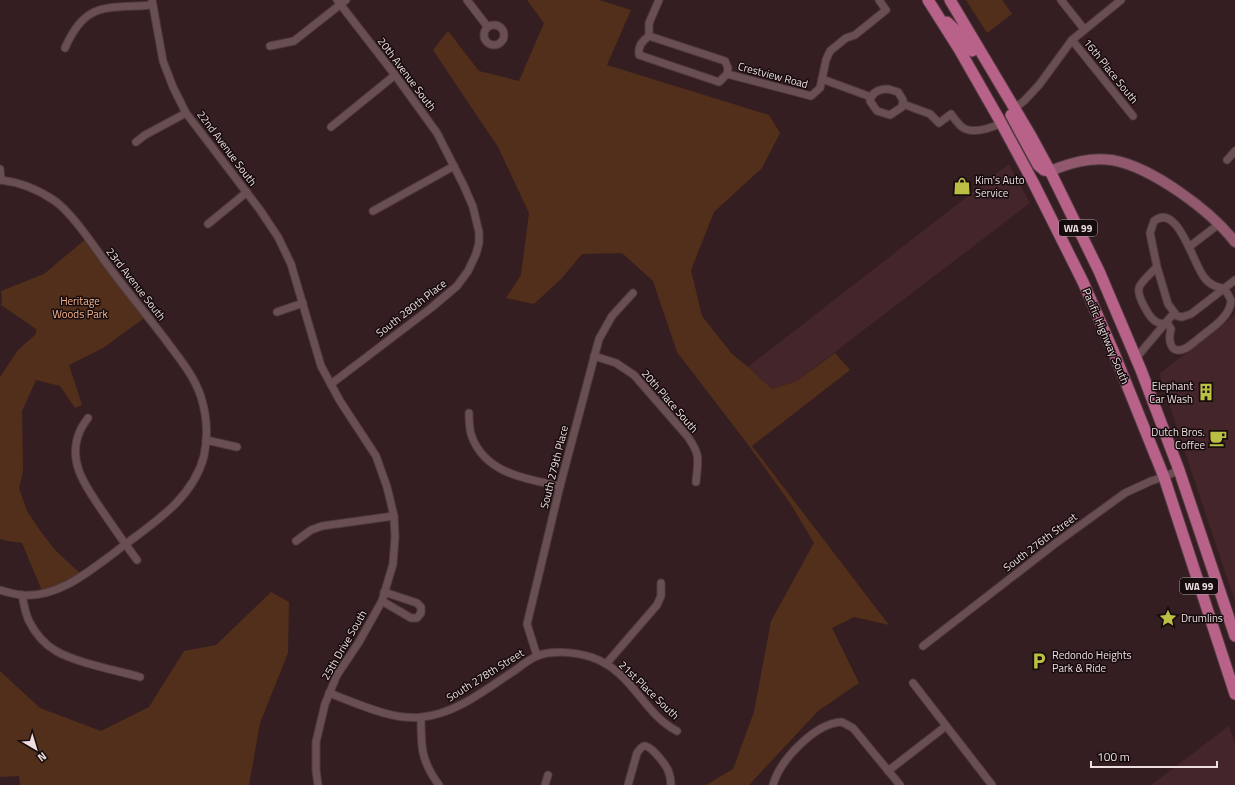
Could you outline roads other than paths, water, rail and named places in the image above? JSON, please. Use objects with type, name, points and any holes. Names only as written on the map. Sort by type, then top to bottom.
[{"type":"main road","name":"Pacific Highway South","points":[[928,0],[1002,123],[1083,282],[1164,477],[1235,694]]},
{"type":"main road","name":"Pacific Highway South","points":[[950,0],[1015,108],[1050,172],[1099,271],[1136,358],[1179,470],[1235,636]]},
{"type":"main road","points":[[936,12],[965,39],[1005,105],[1038,165],[1044,170],[1050,172],[1063,166],[1094,159],[1113,160],[1134,167],[1184,195],[1202,208],[1220,224],[1235,242]]},
{"type":"street","points":[[467,0],[487,26]]},
{"type":"street","name":"Crestview Road","points":[[649,36],[649,23],[659,0]]},
{"type":"street","points":[[822,79],[826,60],[830,52],[846,38],[855,34],[886,10],[879,0]]},
{"type":"street","points":[[1061,0],[1084,29]]},
{"type":"street","points":[[1015,108],[1039,85],[1072,40],[1121,0]]},
{"type":"street","points":[[270,46],[294,40],[341,1]]},
{"type":"street","name":"20th Avenue South","points":[[341,1],[437,133],[454,166]]},
{"type":"street","points":[[65,48],[73,30],[79,23],[92,13],[106,8],[152,2]]},
{"type":"street","name":"22nd Avenue South","points":[[152,2],[163,61],[173,87],[186,112],[247,192],[278,237],[291,264],[321,366],[346,411],[376,456],[387,487],[394,516]]},
{"type":"street","name":"Crestview Road","points":[[649,36],[724,61],[728,68],[727,74],[719,82],[639,55],[642,41],[649,36]]},
{"type":"street","name":"16th Place South","points":[[1072,40],[1133,116]]},
{"type":"street","name":"Crestview Road","points":[[727,74],[810,96],[820,88],[822,79],[871,96]]},
{"type":"street","points":[[331,127],[395,75]]},
{"type":"street","points":[[888,89],[898,92],[902,98],[902,108],[890,115],[877,111],[870,101],[871,96],[877,90],[888,89]]},
{"type":"street","points":[[903,104],[930,114],[939,123],[951,114],[962,127],[968,130],[992,128],[1002,123]]},
{"type":"street","points":[[136,142],[145,135],[186,112]]},
{"type":"street","points":[[1227,160],[1235,151]]},
{"type":"street","points":[[373,211],[454,166]]},
{"type":"street","name":"South 280th Place","points":[[331,384],[431,308],[457,286],[468,271],[476,254],[479,243],[479,232],[473,207],[454,166]]},
{"type":"street","points":[[0,169],[0,180]]},
{"type":"street","name":"23rd Avenue South","points":[[0,180],[30,187],[56,202],[87,238],[189,372],[201,397],[206,421],[206,440]]},
{"type":"street","points":[[208,224],[247,192]]},
{"type":"street","points":[[1210,299],[1211,292],[1177,226],[1167,217],[1158,218],[1154,221],[1151,226],[1150,233],[1157,267],[1168,304],[1177,316],[1186,317],[1191,314],[1235,280]]},
{"type":"street","points":[[1189,247],[1220,224]]},
{"type":"street","points":[[1157,267],[1141,284],[1139,290],[1140,297],[1151,318],[1158,323],[1168,324],[1171,329],[1169,336],[1171,347],[1176,350],[1186,348],[1218,322],[1229,310],[1231,300],[1223,288],[1208,282],[1202,274]]},
{"type":"street","name":"South 279th Place","points":[[537,656],[527,624],[560,486],[594,356],[599,339],[612,316],[633,293]]},
{"type":"street","points":[[278,312],[303,302]]},
{"type":"street","points":[[1136,358],[1174,313]]},
{"type":"street","name":"20th Place South","points":[[594,356],[616,363],[634,375],[688,437],[695,447],[698,456],[696,482]]},
{"type":"street","points":[[469,413],[472,438],[477,448],[492,464],[521,478],[560,486]]},
{"type":"street","points":[[88,418],[80,430],[77,441],[76,453],[79,473],[89,492],[137,560]]},
{"type":"street","points":[[0,590],[22,595],[43,593],[58,589],[83,576],[164,516],[179,501],[190,488],[204,457],[206,440],[237,447]]},
{"type":"street","name":"South 276th Street","points":[[923,646],[1056,543],[1125,493],[1150,481],[1164,477],[1179,470]]},
{"type":"street","points":[[296,541],[311,530],[322,526],[394,516]]},
{"type":"street","name":"25th Drive South","points":[[318,785],[316,770],[316,742],[323,710],[337,675],[359,642],[382,601],[393,564],[395,537],[394,516]]},
{"type":"street","points":[[606,664],[657,606],[661,596],[661,583]]},
{"type":"street","points":[[382,601],[411,618],[417,618],[421,613],[421,607],[417,603],[384,592]]},
{"type":"street","points":[[22,595],[26,614],[33,627],[42,640],[55,650],[79,660],[140,677]]},
{"type":"street","name":"21st Place South","points":[[537,656],[555,653],[588,656],[606,664],[621,675],[633,687],[663,722],[677,731]]},
{"type":"street","name":"South 278th Street","points":[[329,693],[383,713],[421,718],[446,712],[464,703],[537,656]]},
{"type":"street","points":[[913,683],[992,785]]},
{"type":"street","points":[[421,718],[423,757],[439,785]]},
{"type":"street","points":[[773,785],[780,768],[797,748],[820,730],[836,722],[842,722],[853,728],[900,785]]},
{"type":"street","points":[[888,771],[946,726]]},
{"type":"street","points":[[628,785],[640,749],[644,746],[648,746],[666,766],[671,785]]},
{"type":"street","points":[[545,785],[548,774]]},
{"type":"place","name":"Kim's Auto Service","points":[[962,186]]},
{"type":"place","name":"Elephant Car Wash","points":[[1206,392]]},
{"type":"place","name":"Dutch Bros. Coffee","points":[[1218,438]]},
{"type":"place","name":"Drumlins","points":[[1168,618]]},
{"type":"place","name":"Redondo Heights Park & Ride","points":[[1039,661]]},
{"type":"park label","name":"Heritage Woods Park","points":[[80,307]]}]
